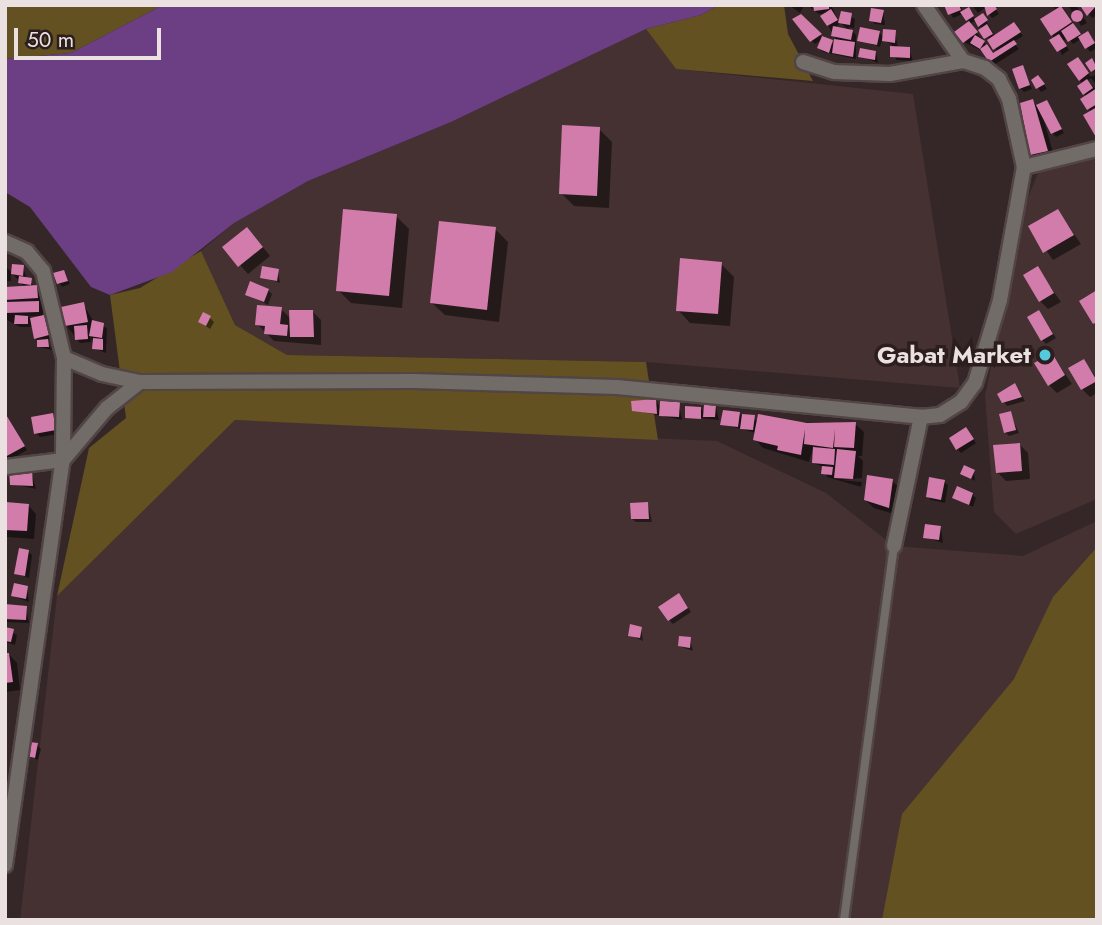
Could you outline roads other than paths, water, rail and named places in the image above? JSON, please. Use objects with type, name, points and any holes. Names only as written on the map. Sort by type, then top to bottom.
[{"type":"street","points":[[924,5],[962,61]]},
{"type":"street","points":[[64,358],[102,374],[140,382],[414,380],[617,387],[921,417],[940,415],[961,402],[975,383],[1000,300],[1024,167],[1009,99],[999,79],[985,68],[962,61],[890,74],[834,72],[803,62]]},
{"type":"street","points":[[1024,167],[1097,149]]},
{"type":"street","points":[[5,242],[27,252],[43,271],[64,358],[64,460],[5,865]]},
{"type":"street","points":[[5,467],[64,460],[97,417],[140,382]]},
{"type":"street","points":[[894,546],[921,417]]},
{"type":"lane","points":[[844,920],[894,546]]},
{"type":"place","name":"Gabat Market","points":[[1045,355]]}]
